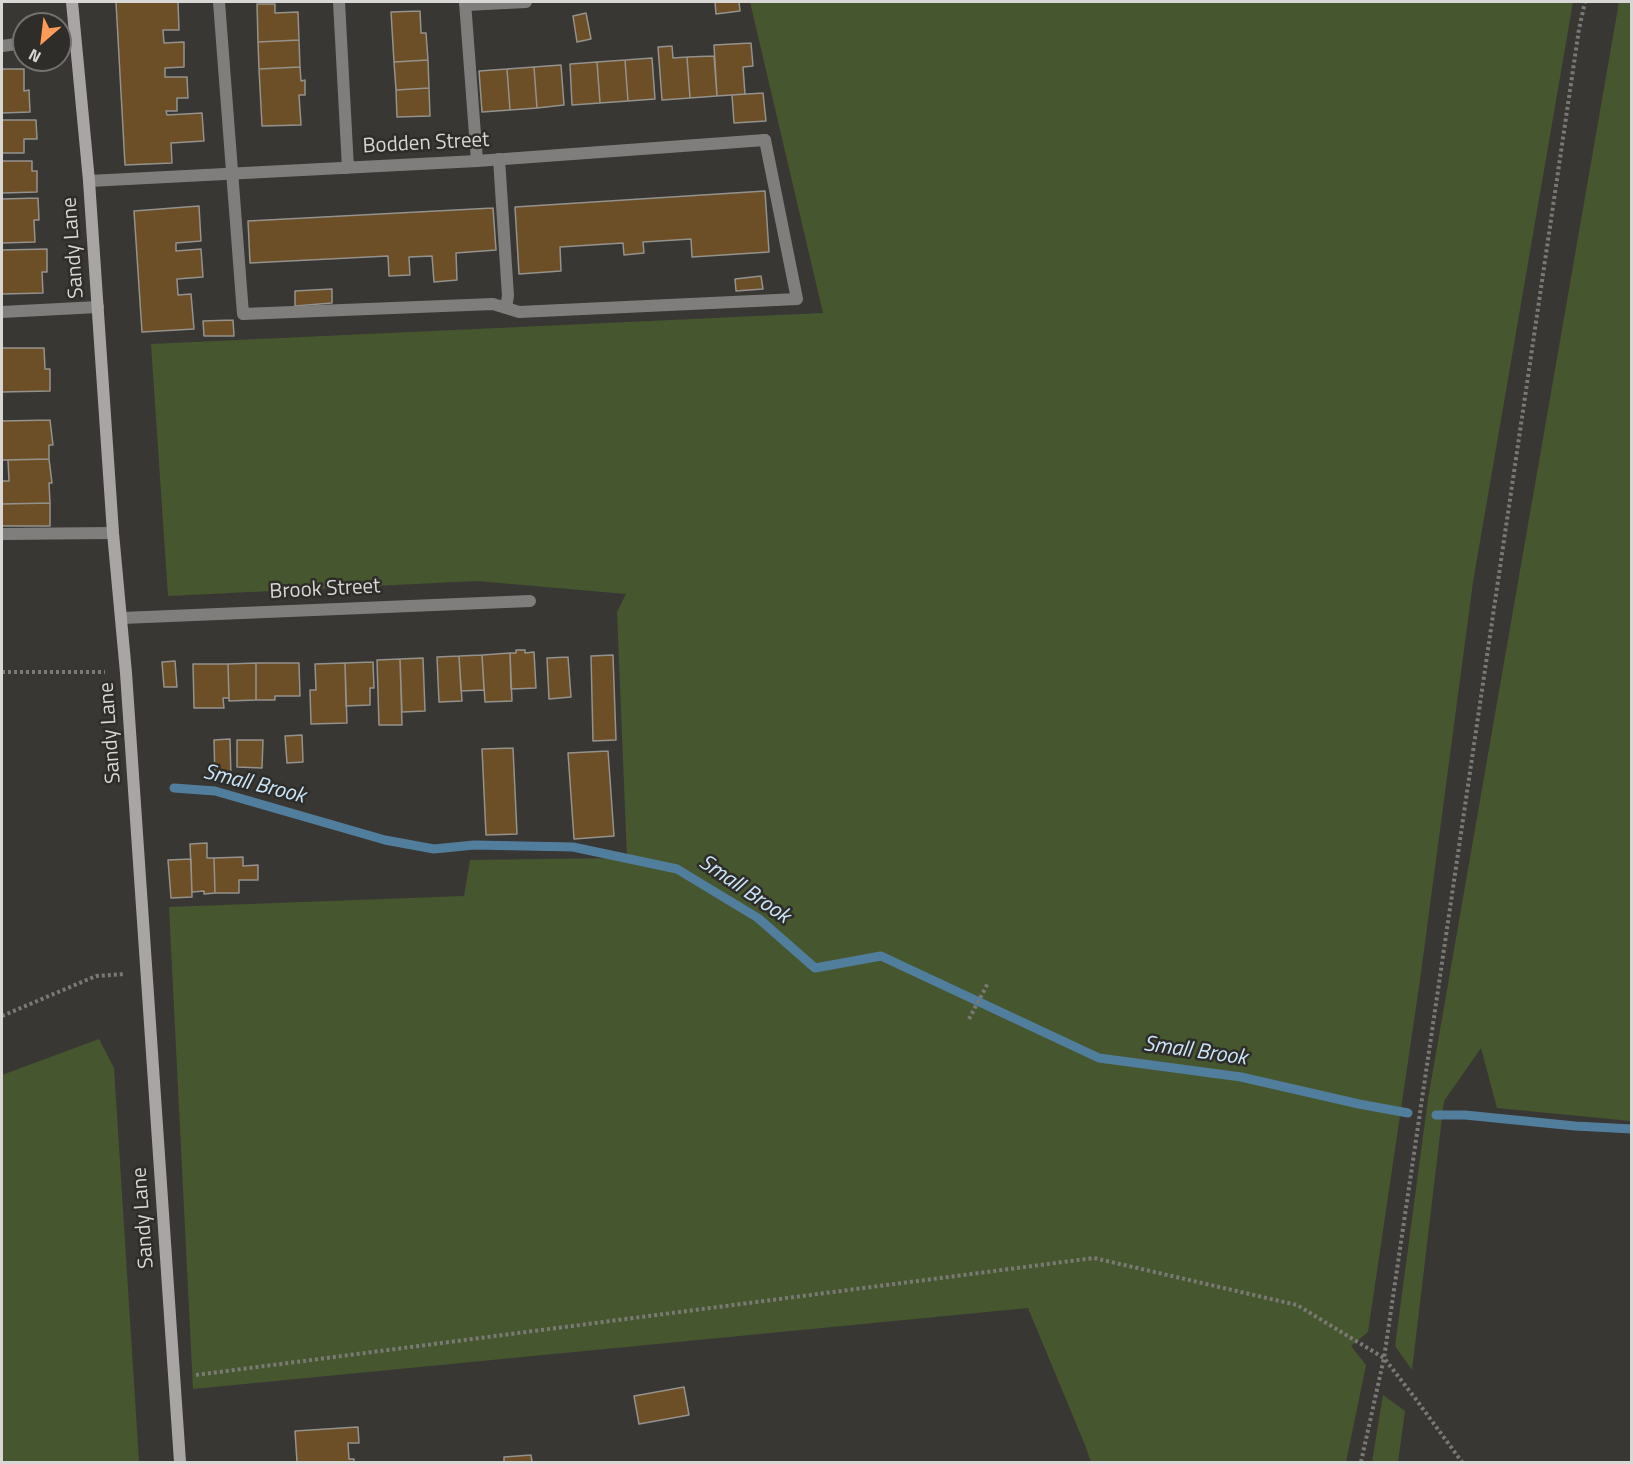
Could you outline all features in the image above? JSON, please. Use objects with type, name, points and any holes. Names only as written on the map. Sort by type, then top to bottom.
[{"type":"street","name":"Sandy Lane","points":[[72,2],[89,181],[113,533],[122,618],[180,1462]]},
{"type":"street","points":[[219,2],[243,314],[493,304],[506,308],[508,296],[499,159]]},
{"type":"street","points":[[339,2],[348,168]]},
{"type":"street","points":[[477,161],[465,3],[526,2]]},
{"type":"street","name":"Bodden Street","points":[[89,181],[477,161],[765,140],[797,299],[519,312],[506,308]]},
{"type":"street","points":[[2,312],[98,307]]},
{"type":"street","points":[[2,534],[113,533]]},
{"type":"street","name":"Brook Street","points":[[122,618],[530,601]]},
{"type":"path","points":[[1361,1462],[1384,1358],[1579,29],[1585,2]]},
{"type":"path","points":[[2,672],[126,673]]},
{"type":"path","points":[[2,1016],[96,976],[147,973]]},
{"type":"path","points":[[969,1019],[988,983]]},
{"type":"path","points":[[175,1378],[1094,1258],[1298,1305],[1384,1358],[1462,1462]]},
{"type":"green space","points":[[750,2],[1573,2],[1473,582],[1420,980],[1368,1332],[1351,1346],[1366,1365],[1346,1462],[1091,1462],[1028,1308],[193,1389],[169,907],[464,896],[470,860],[627,858],[617,612],[626,594],[477,581],[168,596],[151,344],[823,313]]},
{"type":"green space","points":[[1619,2],[1632,2],[1631,1121],[1497,1108],[1481,1048],[1444,1101],[1412,1370],[1395,1346],[1428,1099]]},
{"type":"green space","points":[[99,1039],[114,1068],[139,1462],[2,1462],[2,1075]]},
{"type":"green space","points":[[1383,1395],[1405,1411],[1398,1462],[1372,1462]]},
{"type":"building","points":[[116,2],[178,2],[179,30],[163,30],[164,43],[184,42],[184,67],[165,68],[165,77],[187,77],[188,98],[177,98],[177,111],[166,111],[167,115],[202,113],[204,141],[171,143],[172,163],[125,165]]},
{"type":"building","points":[[715,2],[739,2],[740,11],[716,14]]},
{"type":"building","points":[[257,4],[275,4],[275,13],[298,12],[299,40],[258,42]]},
{"type":"building","points":[[420,11],[421,33],[426,33],[428,60],[394,62],[391,12]]},
{"type":"building","points":[[586,13],[591,39],[577,42],[573,16]]},
{"type":"building","points":[[299,40],[300,67],[259,69],[258,42]]},
{"type":"building","points":[[751,43],[753,66],[743,67],[745,94],[717,96],[714,45]]},
{"type":"building","points":[[672,46],[673,58],[687,57],[690,98],[662,100],[658,47]]},
{"type":"building","points":[[714,56],[717,96],[690,98],[687,57]]},
{"type":"building","points":[[652,58],[655,99],[628,101],[625,60]]},
{"type":"building","points":[[428,60],[429,88],[396,90],[394,62]]},
{"type":"building","points":[[625,60],[628,101],[600,103],[597,62]]},
{"type":"building","points":[[597,62],[600,103],[572,105],[570,64]]},
{"type":"building","points":[[561,65],[564,105],[537,108],[534,67]]},
{"type":"building","points":[[300,67],[301,81],[305,80],[305,95],[299,95],[301,125],[262,126],[259,69]]},
{"type":"building","points":[[534,67],[537,108],[510,110],[507,69]]},
{"type":"building","points":[[2,69],[24,72],[24,91],[29,90],[30,112],[2,113]]},
{"type":"building","points":[[507,69],[510,110],[482,112],[479,71]]},
{"type":"building","points":[[429,88],[430,116],[397,117],[396,90]]},
{"type":"building","points":[[763,93],[766,121],[734,123],[732,95]]},
{"type":"building","points":[[2,120],[36,120],[37,139],[24,139],[24,153],[2,153]]},
{"type":"building","points":[[2,161],[32,161],[32,171],[37,171],[37,192],[2,193]]},
{"type":"building","points":[[765,191],[769,252],[692,257],[691,239],[643,242],[644,253],[624,255],[623,243],[560,247],[561,271],[519,274],[515,207]]},
{"type":"building","points":[[38,198],[39,220],[34,220],[35,242],[2,243],[2,199]]},
{"type":"building","points":[[199,206],[201,241],[176,243],[176,251],[201,249],[203,277],[177,279],[178,295],[191,294],[194,329],[142,332],[134,211]]},
{"type":"building","points":[[493,208],[496,250],[456,253],[457,280],[434,282],[432,256],[409,257],[410,275],[389,276],[388,256],[250,263],[248,221]]},
{"type":"building","points":[[47,249],[47,272],[42,272],[43,293],[2,294],[2,250]]},
{"type":"building","points":[[761,276],[763,289],[736,291],[735,279]]},
{"type":"building","points":[[332,289],[332,303],[295,306],[295,291]]},
{"type":"building","points":[[233,320],[234,336],[204,336],[203,321]]},
{"type":"building","points":[[2,348],[44,348],[45,369],[50,369],[50,391],[2,392]]},
{"type":"building","points":[[50,420],[53,445],[49,445],[49,459],[2,460],[2,421]]},
{"type":"building","points":[[49,459],[52,483],[49,483],[50,503],[2,504],[2,481],[9,481],[8,460]]},
{"type":"building","points":[[50,503],[50,526],[2,526],[2,504]]},
{"type":"building","points":[[516,650],[525,650],[525,653],[534,652],[536,688],[511,689],[510,653],[516,653]]},
{"type":"building","points":[[510,653],[512,701],[485,702],[482,655]]},
{"type":"building","points":[[482,655],[484,690],[461,691],[459,656]]},
{"type":"building","points":[[613,655],[616,740],[593,741],[591,656]]},
{"type":"building","points":[[459,656],[462,701],[439,702],[437,657]]},
{"type":"building","points":[[568,657],[571,697],[549,699],[547,658]]},
{"type":"building","points":[[423,658],[425,711],[402,712],[400,659]]},
{"type":"building","points":[[400,659],[402,725],[379,725],[377,660]]},
{"type":"building","points":[[175,661],[177,687],[164,687],[162,662]]},
{"type":"building","points":[[373,662],[374,688],[370,688],[370,705],[346,706],[345,663]]},
{"type":"building","points":[[256,663],[299,663],[300,696],[275,696],[275,700],[256,700]]},
{"type":"building","points":[[256,663],[256,700],[229,701],[228,664]]},
{"type":"building","points":[[345,663],[347,723],[311,724],[310,690],[316,690],[315,664]]},
{"type":"building","points":[[193,664],[228,664],[229,698],[223,698],[224,708],[194,708]]},
{"type":"building","points":[[302,735],[303,762],[287,763],[285,736]]},
{"type":"building","points":[[230,739],[231,779],[215,779],[214,740]]},
{"type":"building","points":[[237,740],[263,740],[262,768],[237,767]]},
{"type":"building","points":[[513,748],[517,834],[486,835],[482,749]]},
{"type":"building","points":[[608,751],[614,836],[574,839],[568,753]]},
{"type":"building","points":[[207,843],[207,858],[214,858],[215,893],[192,892],[190,844]]},
{"type":"building","points":[[243,857],[243,866],[258,865],[258,880],[239,880],[239,893],[215,893],[214,858]]},
{"type":"building","points":[[191,859],[192,897],[171,898],[168,860]]},
{"type":"building","points":[[684,1387],[689,1415],[639,1424],[634,1396]]},
{"type":"building","points":[[358,1427],[359,1443],[348,1443],[349,1459],[354,1459],[354,1462],[297,1462],[295,1431]]},
{"type":"building","points":[[531,1455],[532,1462],[504,1462],[504,1457]]},
{"type":"waterway","name":"Small Brook","points":[[174,788],[215,791],[385,840],[434,849],[474,845],[573,847],[677,869],[758,918],[815,968],[881,956],[1099,1058],[1241,1077],[1408,1113]]},
{"type":"waterway","name":"Small Brook","points":[[1436,1115],[1465,1115],[1632,1129]]}]
